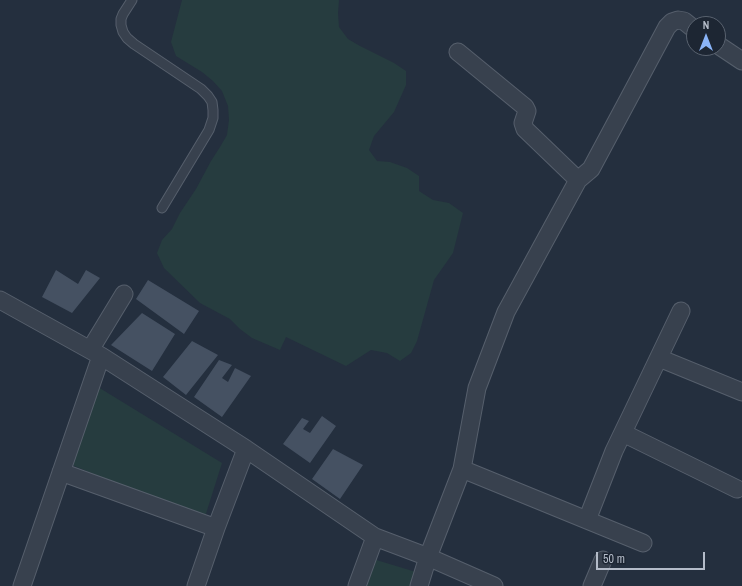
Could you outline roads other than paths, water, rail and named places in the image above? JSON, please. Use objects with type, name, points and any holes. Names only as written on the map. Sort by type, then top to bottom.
[{"type":"street","points":[[419,586],[428,557],[462,468],[477,388],[506,312],[578,180],[591,169],[667,28],[672,22],[678,20],[686,22]]},
{"type":"street","points":[[726,50],[742,61]]},
{"type":"street","points":[[458,52],[525,107],[527,111],[523,123],[525,129],[578,180]]},
{"type":"street","points":[[22,586],[62,472],[96,353],[124,294]]},
{"type":"street","points":[[0,300],[96,353],[246,449],[375,537],[428,557],[494,586]]},
{"type":"street","points":[[587,520],[614,451],[681,311]]},
{"type":"street","points":[[659,358],[742,392]]},
{"type":"street","points":[[623,433],[737,489]]},
{"type":"street","points":[[196,586],[246,449]]},
{"type":"street","points":[[462,468],[642,543]]},
{"type":"street","points":[[62,472],[216,528]]},
{"type":"street","points":[[357,586],[375,537]]},
{"type":"street","points":[[592,586],[603,560]]},
{"type":"lane","points":[[132,0],[121,19],[123,32],[127,38],[201,89],[212,102],[214,110],[209,130],[162,208]]}]
